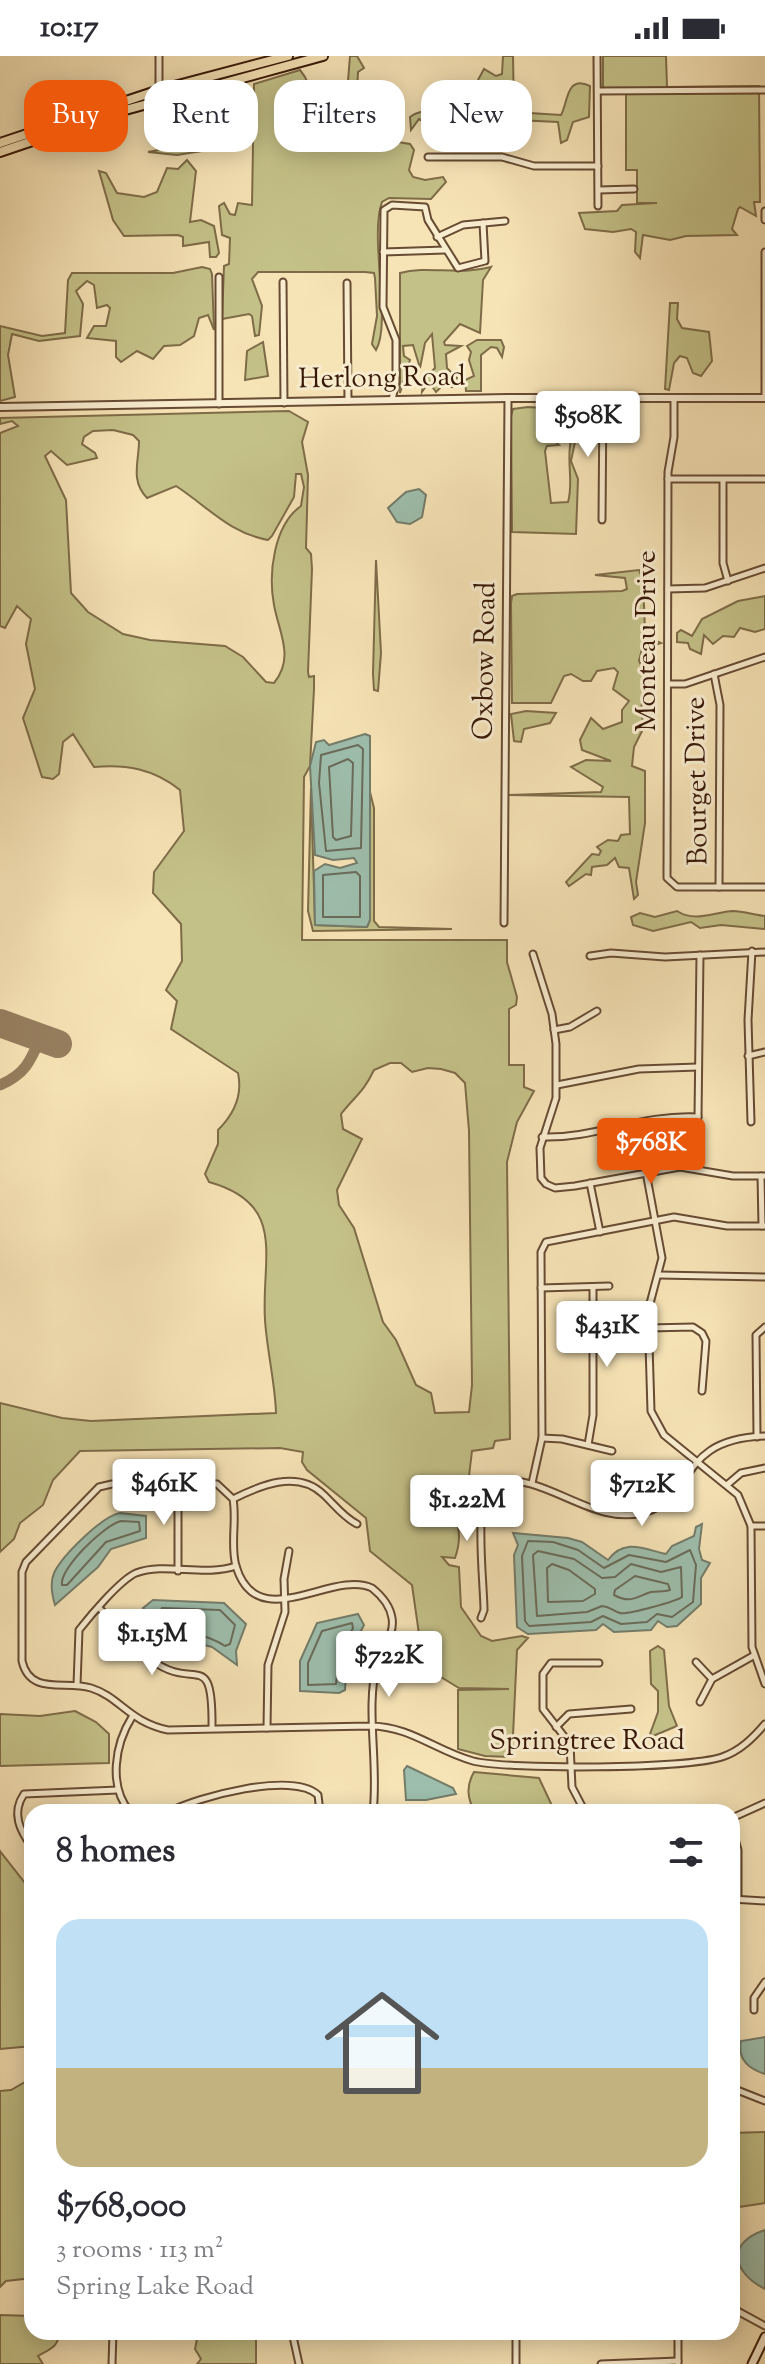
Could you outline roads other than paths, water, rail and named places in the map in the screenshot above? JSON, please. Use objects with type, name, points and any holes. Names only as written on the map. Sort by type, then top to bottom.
[{"type":"main road","points":[[220,80],[288,56]]},
{"type":"main road","points":[[208,80],[323,56]]},
{"type":"main road","points":[[0,143],[24,136]]},
{"type":"main road","points":[[0,152],[24,143]]},
{"type":"main road","points":[[752,2364],[765,2337]]},
{"type":"street","points":[[159,56],[159,80]]},
{"type":"street","points":[[597,56],[598,206]]},
{"type":"street","points":[[598,91],[765,90]]},
{"type":"street","points":[[428,157],[502,157],[534,166],[598,166]]},
{"type":"street","points":[[598,190],[634,189]]},
{"type":"street","points":[[392,400],[396,382],[396,340],[384,312],[384,213],[389,205],[425,207],[437,237],[458,268],[480,265],[487,257],[483,223]]},
{"type":"street","points":[[765,211],[765,220]]},
{"type":"street","points":[[437,237],[454,227],[505,221]]},
{"type":"street","points":[[383,252],[445,250]]},
{"type":"street","points":[[765,252],[765,398]]},
{"type":"street","points":[[219,277],[219,404]]},
{"type":"street","points":[[283,282],[284,403]]},
{"type":"street","points":[[347,283],[348,401]]},
{"type":"street","name":"Herlong Road","points":[[0,407],[508,398],[765,398]]},
{"type":"street","name":"Oxbow Road","points":[[504,923],[508,398]]},
{"type":"street","points":[[602,520],[603,399]]},
{"type":"street","name":"Monteau Drive","points":[[674,399],[668,479],[669,883],[677,887],[719,887]]},
{"type":"street","points":[[668,479],[765,479]]},
{"type":"street","points":[[723,480],[723,563],[728,581]]},
{"type":"street","points":[[668,589],[705,588],[765,568]]},
{"type":"street","points":[[668,684],[685,684],[765,657]]},
{"type":"street","name":"Bourget Drive","points":[[714,674],[720,705],[719,887]]},
{"type":"street","points":[[719,887],[765,887]]},
{"type":"street","points":[[751,1122],[748,1056],[752,951]]},
{"type":"street","points":[[590,956],[619,953],[665,957],[765,952]]},
{"type":"street","points":[[532,1483],[542,1438],[541,1252],[546,1242],[682,1217],[727,1226],[764,1226],[763,1176],[722,1175],[691,1168],[646,1172],[555,1188],[546,1184],[541,1178],[542,1137],[556,1098],[554,1030],[533,954]]},
{"type":"street","points":[[691,1168],[698,1117],[700,955]]},
{"type":"street","points":[[554,1030],[570,1027],[597,1011]]},
{"type":"street","points":[[748,1056],[765,1052]]},
{"type":"street","points":[[556,1085],[639,1069],[698,1067]]},
{"type":"street","points":[[542,1137],[571,1136],[663,1116],[698,1117]]},
{"type":"street","points":[[646,1172],[662,1258],[649,1305],[651,1411],[664,1435],[728,1484],[742,1503],[751,1526],[753,1656],[765,1684]]},
{"type":"street","points":[[590,1183],[600,1232]]},
{"type":"street","points":[[659,1275],[765,1277]]},
{"type":"street","points":[[541,1288],[593,1289],[609,1286]]},
{"type":"street","points":[[588,1445],[593,1415],[593,1289]]},
{"type":"street","points":[[648,1328],[693,1327],[702,1333],[706,1341],[702,1391]]},
{"type":"street","points":[[757,1437],[756,1335],[762,1329]]},
{"type":"street","points":[[481,1618],[484,1610],[483,1496],[488,1484],[497,1480],[532,1483],[603,1512],[637,1514],[664,1503],[697,1461],[721,1443],[765,1436]]},
{"type":"street","points":[[542,1438],[612,1451]]},
{"type":"street","points":[[728,1484],[741,1473],[765,1468]]},
{"type":"street","points":[[233,1499],[266,1483],[300,1482],[319,1490],[357,1524]]},
{"type":"street","points":[[178,1571],[178,1483],[217,1484],[233,1499],[236,1566],[249,1587],[273,1600],[286,1601],[355,1583],[372,1588],[384,1599],[390,1608],[392,1629],[377,1664],[373,1804]]},
{"type":"street","name":"Springtree Road","points":[[178,1483],[99,1487],[26,1562],[22,1572],[22,1661],[33,1681],[44,1685],[77,1685],[99,1691],[132,1717],[168,1730],[374,1726],[408,1731],[474,1761],[571,1765],[711,1760],[743,1746],[765,1724]]},
{"type":"street","points":[[751,1526],[765,1526]]},
{"type":"street","points":[[267,1728],[268,1665],[286,1601],[284,1579],[289,1551]]},
{"type":"street","points":[[77,1685],[79,1630],[137,1573],[220,1572],[236,1566]]},
{"type":"street","points":[[99,1608],[154,1661],[167,1668],[199,1674],[207,1681],[212,1690],[212,1729]]},
{"type":"street","points":[[700,1702],[712,1679],[753,1656]]},
{"type":"street","points":[[696,1662],[712,1679]]},
{"type":"street","points":[[581,1804],[572,1787],[570,1744],[546,1716],[543,1704],[546,1668],[557,1663],[599,1663]]},
{"type":"street","points":[[377,1664],[420,1674]]},
{"type":"street","points":[[556,1727],[569,1714],[631,1709]]},
{"type":"street","points":[[126,1804],[118,1790],[119,1740],[132,1717]]},
{"type":"street","points":[[189,1804],[218,1792],[303,1788],[318,1795],[319,1804]]},
{"type":"street","points":[[24,1837],[18,1807],[24,1794],[118,1790]]},
{"type":"street","points":[[740,1814],[765,1803]]},
{"type":"street","points":[[740,1899],[765,1901]]},
{"type":"street","points":[[754,2010],[754,1998],[765,1982]]},
{"type":"street","points":[[740,2091],[765,2101]]},
{"type":"street","points":[[740,2312],[765,2326]]},
{"type":"street","points":[[112,2364],[113,2340]]},
{"type":"street","points":[[294,2340],[299,2364]]},
{"type":"street","points":[[516,2340],[516,2364]]},
{"type":"street","points":[[601,2364],[678,2362],[678,2340]]},
{"type":"water","points":[[419,489],[426,495],[422,517],[410,524],[397,522],[388,508],[406,492]]},
{"type":"water","points":[[365,734],[370,736],[370,920],[367,927],[315,925],[314,871],[325,864],[340,868],[357,863],[354,858],[333,860],[315,855],[310,766],[316,742],[324,740],[329,745]]},
{"type":"water","points":[[120,1513],[146,1516],[146,1538],[111,1549],[98,1567],[55,1605],[52,1580],[58,1566],[93,1529]]},
{"type":"water","points":[[702,1524],[699,1549],[702,1560],[710,1563],[701,1578],[701,1604],[677,1626],[667,1627],[658,1621],[651,1630],[614,1632],[603,1624],[596,1630],[528,1634],[517,1627],[514,1555],[518,1545],[513,1533],[568,1538],[582,1542],[608,1560],[621,1549],[629,1547],[666,1554],[672,1546],[694,1536],[696,1527]]},
{"type":"water","points":[[153,1600],[224,1603],[246,1624],[236,1651],[237,1665],[212,1647],[174,1637],[143,1608]]},
{"type":"water","points":[[358,1614],[364,1625],[347,1658],[345,1690],[339,1693],[300,1691],[300,1661],[317,1623]]},
{"type":"water","points":[[407,1766],[453,1788],[456,1794],[406,1800],[404,1770]]},
{"type":"water","points":[[765,2037],[765,2074],[746,2063],[740,2048],[741,2041]]},
{"type":"water","points":[[765,2230],[765,2289],[740,2267],[740,2248],[752,2236]]}]
